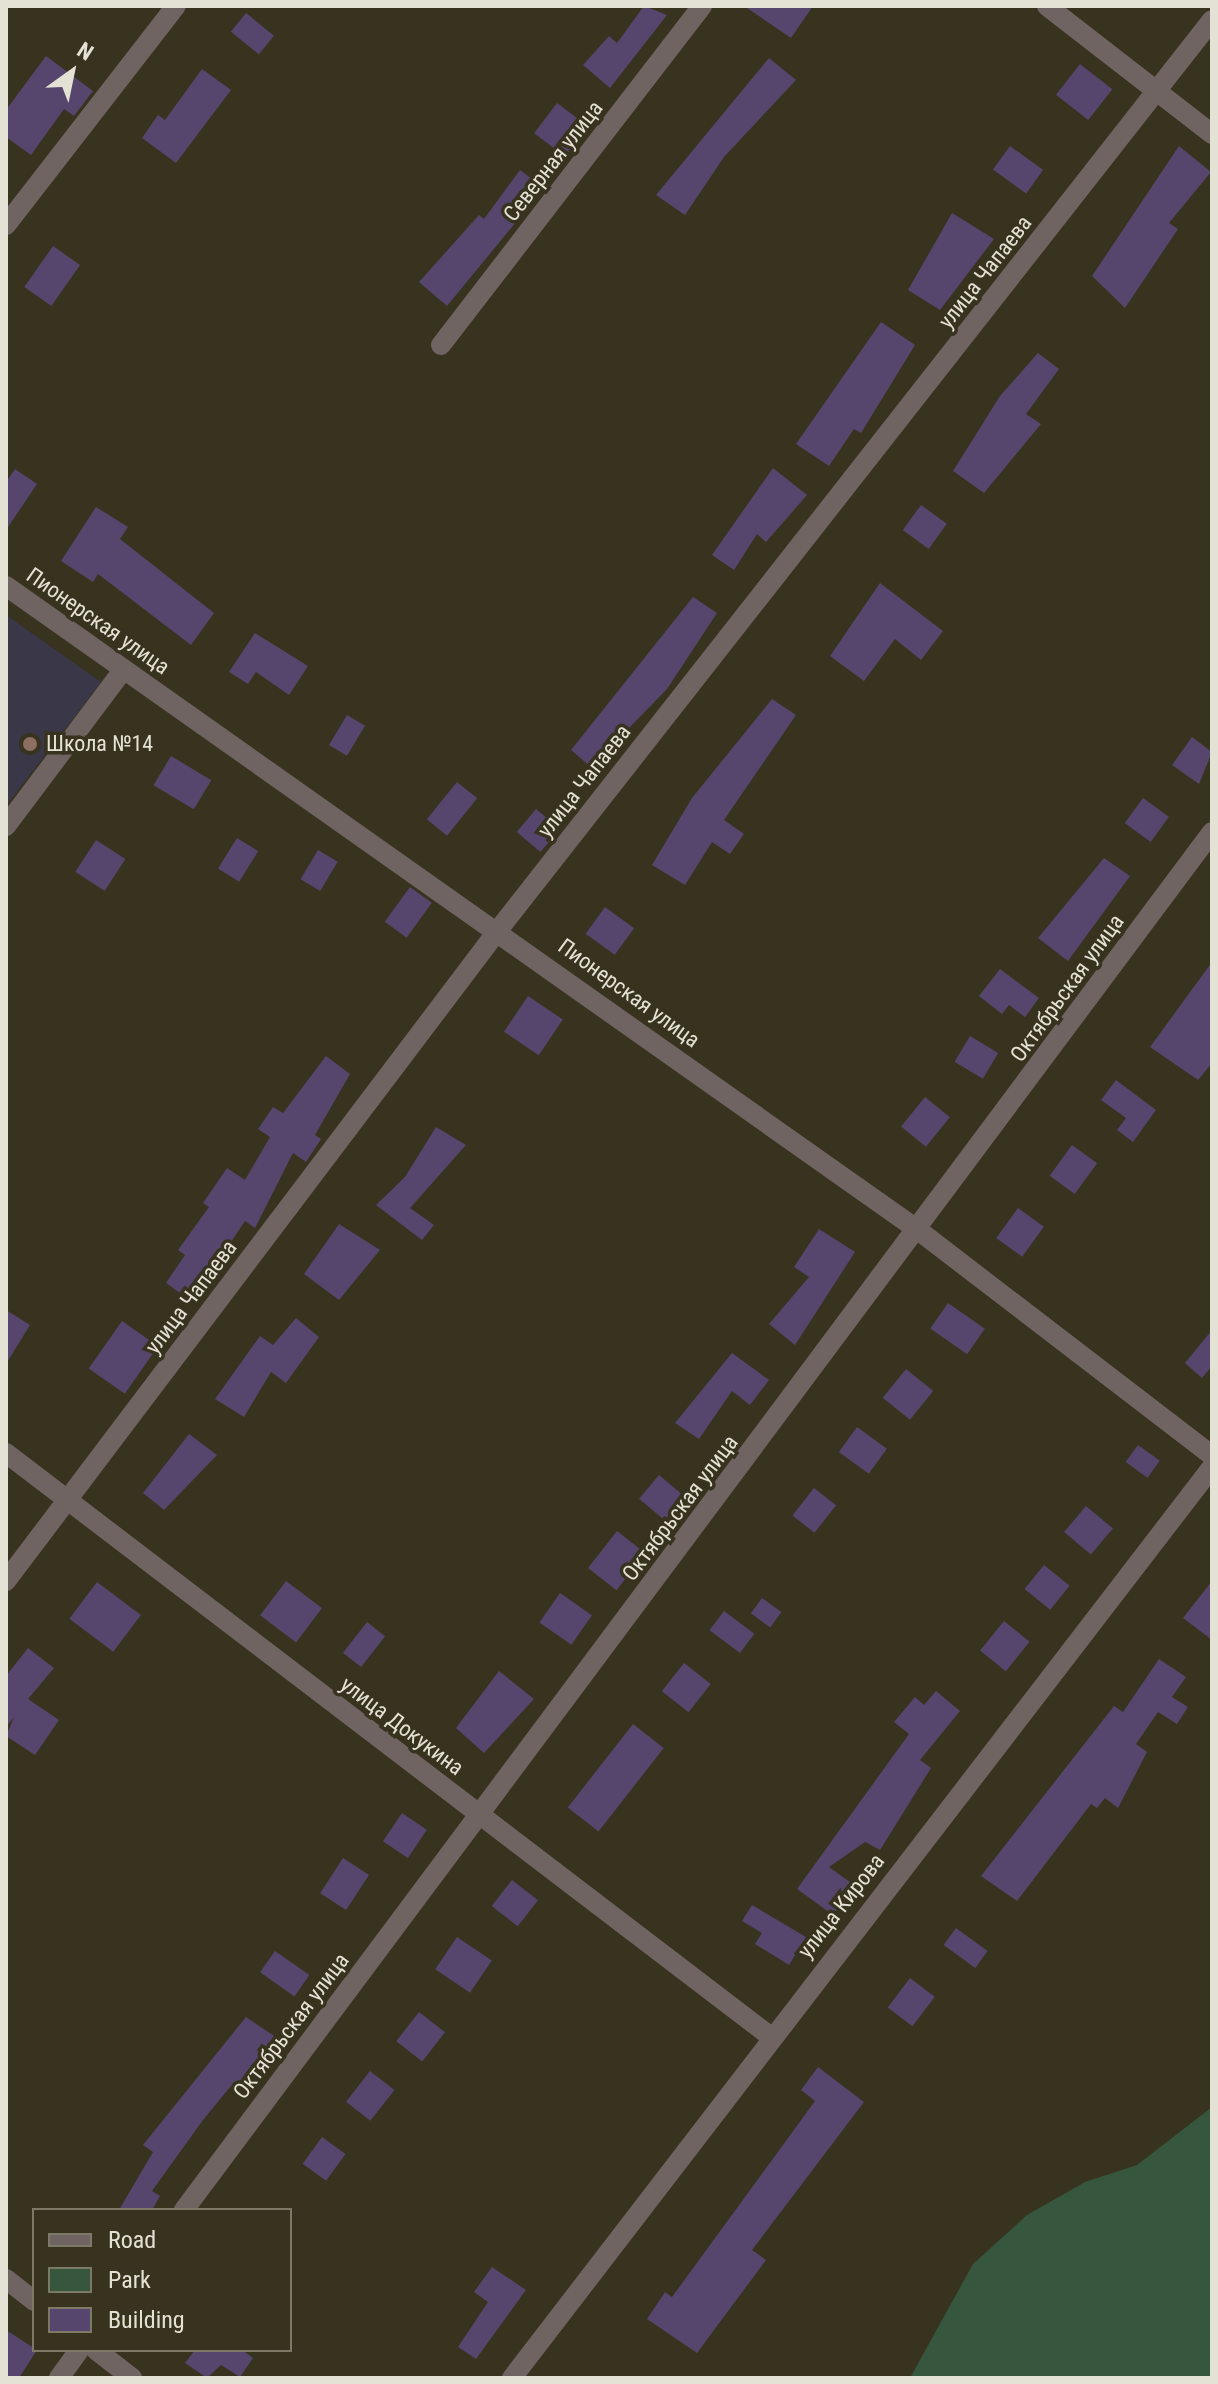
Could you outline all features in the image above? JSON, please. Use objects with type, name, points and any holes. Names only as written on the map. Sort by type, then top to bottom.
[{"type":"street","points":[[6,225],[176,6]]},
{"type":"street","name":"Северная улица","points":[[441,345],[702,6]]},
{"type":"street","points":[[1047,6],[1212,134]]},
{"type":"street","name":"улица Чапаева","points":[[6,1581],[499,929],[1212,20]]},
{"type":"street","name":"Пионерская улица","points":[[6,586],[499,929],[918,1230],[1212,1456]]},
{"type":"street","points":[[6,826],[124,669]]},
{"type":"street","name":"Октябрьская улица","points":[[185,2208],[1212,832]]},
{"type":"street","name":"улица Докукина","points":[[6,1453],[770,2036]]},
{"type":"street","name":"улица Кирова","points":[[512,2378],[770,2036],[1212,1467]]},
{"type":"street","points":[[6,2279],[32,2299]]},
{"type":"street","points":[[59,2378],[78,2352]]},
{"type":"street","points":[[99,2352],[132,2378]]},
{"type":"shaded area","name":"Школа №14","points":[[6,615],[101,682],[6,806]]},
{"type":"green space","points":[[1212,2107],[1212,2378],[910,2378],[973,2264],[1027,2215],[1085,2182],[1137,2165]]},
{"type":"building","points":[[644,6],[667,15],[610,88],[583,65],[609,36],[617,43]]},
{"type":"building","points":[[744,6],[813,6],[791,38]]},
{"type":"building","points":[[246,13],[274,36],[259,54],[231,32]]},
{"type":"building","points":[[46,56],[93,91],[74,116],[64,109],[31,155],[6,137],[6,110]]},
{"type":"building","points":[[769,58],[796,80],[724,157],[685,215],[656,195]]},
{"type":"building","points":[[1080,64],[1112,89],[1088,120],[1056,95]]},
{"type":"building","points":[[202,69],[231,90],[176,163],[142,138],[158,115],[165,120]]},
{"type":"building","points":[[557,103],[588,126],[565,157],[534,133]]},
{"type":"building","points":[[1010,146],[1043,170],[1026,194],[993,169]]},
{"type":"building","points":[[1179,146],[1211,172],[1169,223],[1178,229],[1125,308],[1092,276]]},
{"type":"building","points":[[520,170],[544,188],[447,306],[419,282],[479,215],[484,219]]},
{"type":"building","points":[[952,213],[994,239],[940,310],[908,290]]},
{"type":"building","points":[[53,246],[80,265],[51,306],[24,287]]},
{"type":"building","points":[[881,322],[915,345],[861,433],[854,429],[829,466],[796,444]]},
{"type":"building","points":[[1038,353],[1059,369],[1026,414],[1041,424],[984,493],[953,471],[1000,396]]},
{"type":"building","points":[[773,468],[807,495],[766,542],[757,534],[734,570],[712,555]]},
{"type":"building","points":[[15,469],[37,484],[6,530],[6,482]]},
{"type":"building","points":[[921,505],[947,524],[929,549],[903,530]]},
{"type":"building","points":[[96,507],[128,527],[120,539],[214,613],[191,645],[98,574],[93,582],[61,561]]},
{"type":"building","points":[[880,583],[943,631],[921,660],[895,639],[864,681],[830,656]]},
{"type":"building","points":[[693,597],[717,613],[667,689],[591,767],[571,750]]},
{"type":"building","points":[[255,633],[308,666],[289,695],[256,672],[248,684],[229,672]]},
{"type":"building","points":[[772,699],[796,715],[724,820],[744,834],[730,854],[712,842],[685,885],[652,865],[692,798]]},
{"type":"building","points":[[347,715],[365,726],[347,756],[329,745]]},
{"type":"building","points":[[1192,737],[1212,752],[1199,784],[1172,765]]},
{"type":"building","points":[[171,756],[211,780],[194,809],[153,785]]},
{"type":"building","points":[[457,782],[477,798],[447,836],[427,819]]},
{"type":"building","points":[[1143,798],[1169,817],[1151,842],[1125,823]]},
{"type":"building","points":[[536,809],[560,829],[540,852],[517,832]]},
{"type":"building","points":[[237,838],[258,851],[239,882],[218,869]]},
{"type":"building","points":[[96,840],[125,859],[105,891],[75,872]]},
{"type":"building","points":[[318,850],[338,862],[320,891],[300,879]]},
{"type":"building","points":[[1104,858],[1130,876],[1068,961],[1038,938]]},
{"type":"building","points":[[410,887],[432,903],[407,938],[385,922]]},
{"type":"building","points":[[605,907],[634,928],[615,955],[586,934]]},
{"type":"building","points":[[1212,962],[1212,1063],[1198,1080],[1150,1047]]},
{"type":"building","points":[[1000,969],[1039,998],[1025,1017],[1009,1005],[1002,1014],[979,996]]},
{"type":"building","points":[[528,996],[563,1019],[539,1055],[504,1032]]},
{"type":"building","points":[[970,1036],[998,1053],[983,1079],[955,1062]]},
{"type":"building","points":[[326,1056],[350,1074],[315,1135],[321,1139],[306,1162],[293,1153],[255,1228],[245,1221],[191,1301],[166,1283],[185,1255],[178,1250],[209,1207],[203,1203],[227,1168],[245,1180],[270,1137],[258,1129],[273,1107],[283,1113]]},
{"type":"building","points":[[1116,1080],[1156,1110],[1133,1142],[1117,1130],[1126,1118],[1101,1100]]},
{"type":"building","points":[[925,1097],[950,1117],[926,1147],[901,1127]]},
{"type":"building","points":[[436,1127],[466,1145],[410,1208],[434,1225],[422,1240],[376,1205],[405,1177]]},
{"type":"building","points":[[1072,1145],[1097,1163],[1075,1194],[1050,1176]]},
{"type":"building","points":[[1018,1208],[1044,1227],[1022,1257],[996,1238]]},
{"type":"building","points":[[339,1224],[380,1250],[339,1300],[304,1274]]},
{"type":"building","points":[[819,1229],[855,1252],[795,1345],[769,1324],[809,1277],[794,1267]]},
{"type":"building","points":[[948,1303],[985,1329],[967,1354],[930,1328]]},
{"type":"building","points":[[6,1310],[30,1325],[6,1364]]},
{"type":"building","points":[[296,1318],[319,1337],[286,1383],[271,1372],[244,1417],[215,1399],[260,1336],[273,1345]]},
{"type":"building","points":[[122,1321],[158,1346],[125,1394],[89,1369]]},
{"type":"building","points":[[1212,1330],[1212,1366],[1202,1378],[1185,1363]]},
{"type":"building","points":[[732,1353],[769,1380],[750,1405],[732,1391],[699,1439],[675,1423]]},
{"type":"building","points":[[906,1369],[933,1391],[910,1420],[883,1398]]},
{"type":"building","points":[[857,1427],[887,1449],[869,1474],[839,1452]]},
{"type":"building","points":[[189,1434],[217,1455],[164,1510],[143,1493]]},
{"type":"building","points":[[1138,1445],[1160,1461],[1147,1478],[1126,1462]]},
{"type":"building","points":[[659,1475],[684,1496],[664,1520],[639,1499]]},
{"type":"building","points":[[814,1488],[836,1505],[815,1533],[792,1516]]},
{"type":"building","points":[[1086,1506],[1113,1528],[1091,1555],[1064,1532]]},
{"type":"building","points":[[617,1531],[645,1553],[616,1590],[588,1568]]},
{"type":"building","points":[[1044,1565],[1070,1586],[1050,1610],[1024,1589]]},
{"type":"building","points":[[286,1581],[322,1608],[296,1642],[260,1615]]},
{"type":"building","points":[[1212,1581],[1212,1640],[1183,1618]]},
{"type":"building","points":[[97,1582],[141,1615],[113,1652],[69,1619]]},
{"type":"building","points":[[560,1593],[592,1615],[571,1645],[539,1622]]},
{"type":"building","points":[[762,1598],[781,1612],[770,1627],[751,1613]]},
{"type":"building","points":[[724,1611],[754,1634],[740,1653],[710,1630]]},
{"type":"building","points":[[1004,1621],[1030,1642],[1006,1671],[980,1651]]},
{"type":"building","points":[[367,1622],[385,1636],[361,1667],[343,1653]]},
{"type":"building","points":[[28,1648],[54,1668],[28,1699],[59,1720],[35,1755],[6,1736],[14,1717],[6,1727],[6,1676]]},
{"type":"building","points":[[1159,1659],[1186,1677],[1172,1697],[1188,1707],[1177,1724],[1158,1712],[1136,1744],[1147,1752],[1118,1808],[1105,1798],[1097,1808],[1091,1804],[1017,1901],[981,1876],[1114,1706],[1123,1712]]},
{"type":"building","points":[[684,1663],[711,1684],[689,1712],[662,1691]]},
{"type":"building","points":[[499,1671],[534,1699],[484,1753],[456,1728]]},
{"type":"building","points":[[936,1691],[960,1711],[920,1760],[931,1768],[880,1850],[865,1842],[829,1867],[854,1885],[833,1915],[797,1889],[909,1734],[894,1722],[915,1697],[924,1705]]},
{"type":"building","points":[[633,1724],[664,1748],[598,1832],[568,1808]]},
{"type":"building","points":[[402,1813],[427,1830],[408,1858],[383,1841]]},
{"type":"building","points":[[343,1858],[369,1875],[346,1910],[320,1893]]},
{"type":"building","points":[[512,1880],[538,1900],[518,1926],[492,1906]]},
{"type":"building","points":[[752,1905],[806,1937],[789,1965],[755,1944],[762,1933],[742,1921]]},
{"type":"building","points":[[956,1928],[988,1951],[975,1968],[944,1945]]},
{"type":"building","points":[[457,1937],[492,1960],[470,1993],[435,1969]]},
{"type":"building","points":[[275,1951],[309,1975],[294,1996],[260,1972]]},
{"type":"building","points":[[910,1978],[935,1997],[912,2026],[888,2008]]},
{"type":"building","points":[[419,2012],[445,2032],[422,2061],[396,2041]]},
{"type":"building","points":[[246,2017],[277,2038],[237,2091],[231,2086],[203,2120],[152,2191],[160,2196],[153,2208],[120,2208],[153,2152],[143,2145]]},
{"type":"building","points":[[818,2067],[864,2102],[752,2250],[766,2260],[697,2353],[647,2319],[665,2292],[672,2297],[815,2101],[801,2090]]},
{"type":"building","points":[[370,2071],[394,2090],[370,2121],[346,2102]]},
{"type":"building","points":[[322,2137],[345,2154],[326,2181],[303,2164]]},
{"type":"building","points":[[492,2267],[526,2290],[476,2359],[458,2347],[488,2302],[474,2292]]},
{"type":"building","points":[[6,2330],[36,2352],[19,2378],[6,2378]]},
{"type":"building","points":[[193,2352],[245,2352],[253,2358],[240,2377],[221,2365],[207,2378],[185,2363]]},
{"type":"place","name":"Школа №14","points":[[30,744]]}]
